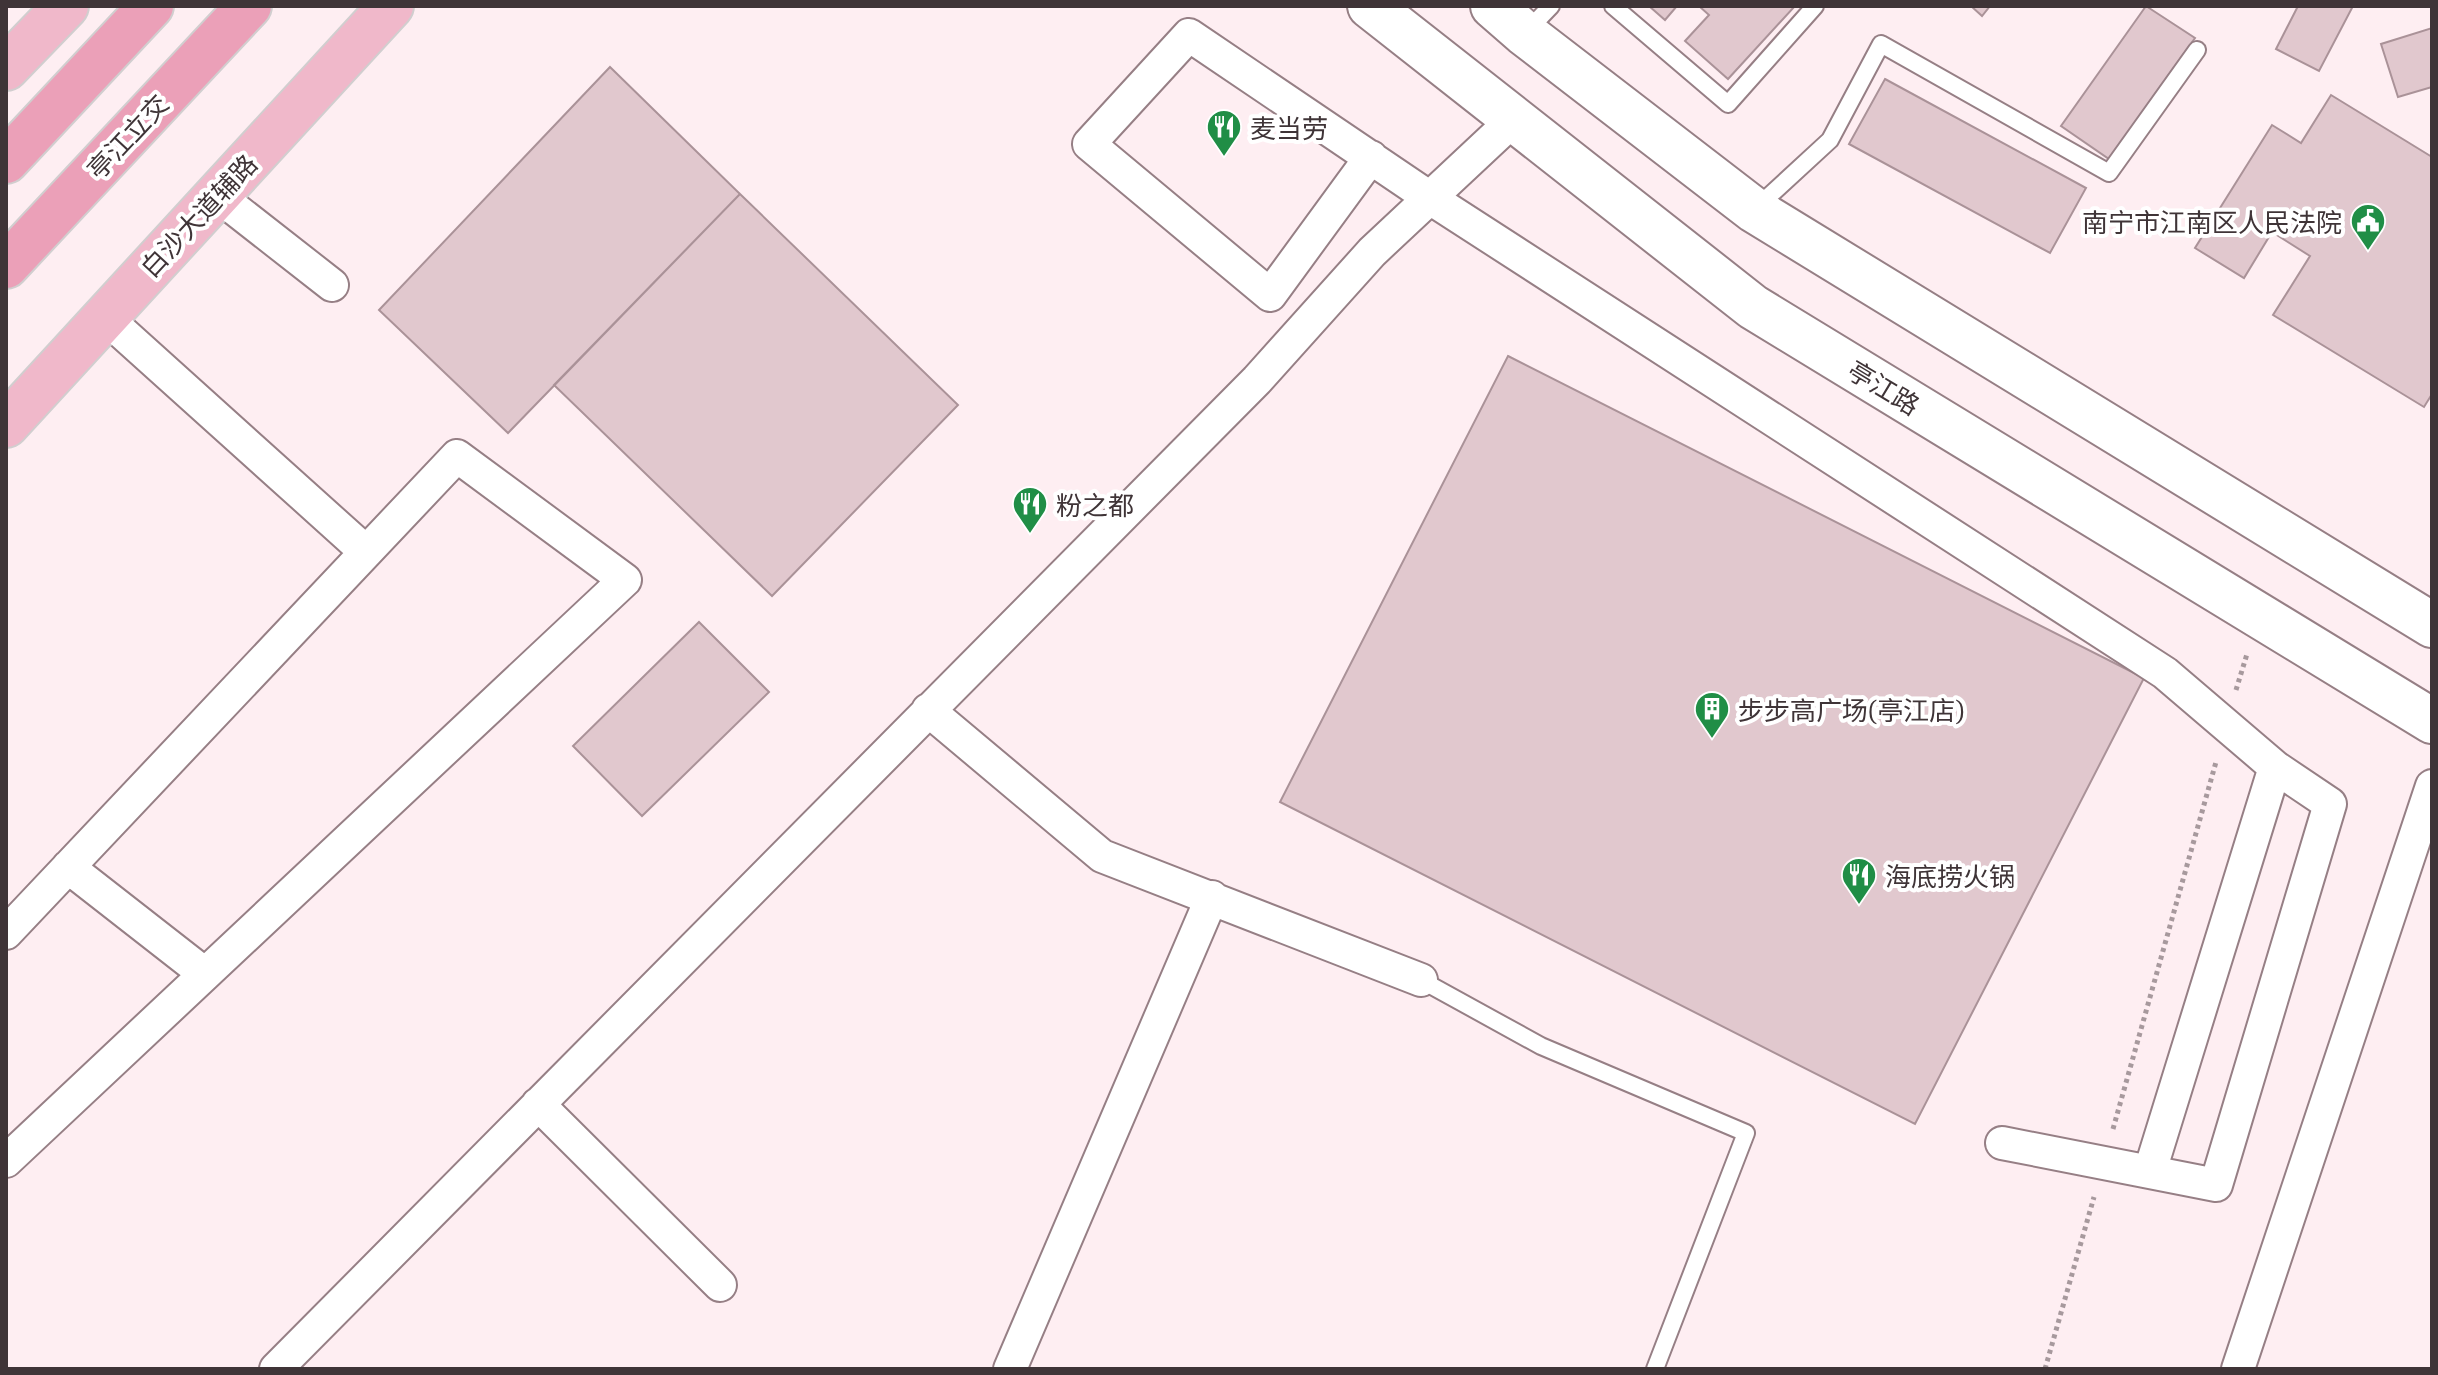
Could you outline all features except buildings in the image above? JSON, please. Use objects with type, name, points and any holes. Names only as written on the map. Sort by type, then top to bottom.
[{"type":"highway","points":[[6,161],[151,6]]},
{"type":"highway","name":"亭江立交","points":[[6,266],[249,6]]},
{"type":"main road","points":[[6,68],[66,6]]},
{"type":"main road","name":"白沙大道辅路","points":[[6,425],[391,6]]},
{"type":"main road","name":"亭江路","points":[[1370,6],[1753,307],[2432,721]]},
{"type":"main road","points":[[1523,15],[1754,210],[2432,625]]},
{"type":"street","points":[[1371,157],[1270,295],[1089,144],[1189,35],[1371,157],[1430,198],[2165,673],[2275,767],[2330,804],[2216,1185],[2002,1143]]},
{"type":"street","points":[[276,1369],[1257,380],[1372,252],[1513,120]]},
{"type":"street","points":[[217,195],[332,285]]},
{"type":"street","points":[[105,317],[366,552]]},
{"type":"street","points":[[6,933],[457,456],[625,580],[6,1161]]},
{"type":"street","points":[[928,710],[1102,856],[1421,980]]},
{"type":"street","points":[[2150,1171],[2275,767]]},
{"type":"street","points":[[2238,1369],[2432,786]]},
{"type":"street","points":[[68,867],[205,974]]},
{"type":"street","points":[[1010,1369],[1212,897]]},
{"type":"street","points":[[538,1104],[720,1285]]},
{"type":"lane","points":[[1613,6],[1728,104],[1815,6]]},
{"type":"lane","points":[[1754,210],[1830,140],[1881,44],[2109,173],[2197,50]]},
{"type":"lane","points":[[1421,980],[1541,1046],[1746,1133],[1655,1369]]},
{"type":"path","points":[[2045,1369],[2258,615]]},
{"type":"place","name":"麦当劳","points":[[1224,158]]},
{"type":"place","name":"南宁市江南区人民法院","points":[[2368,252]]},
{"type":"place","name":"粉之都","points":[[1030,535]]},
{"type":"place","name":"步步高广场(亭江店)","points":[[1712,740]]},
{"type":"place","name":"海底捞火锅","points":[[1859,906]]}]
